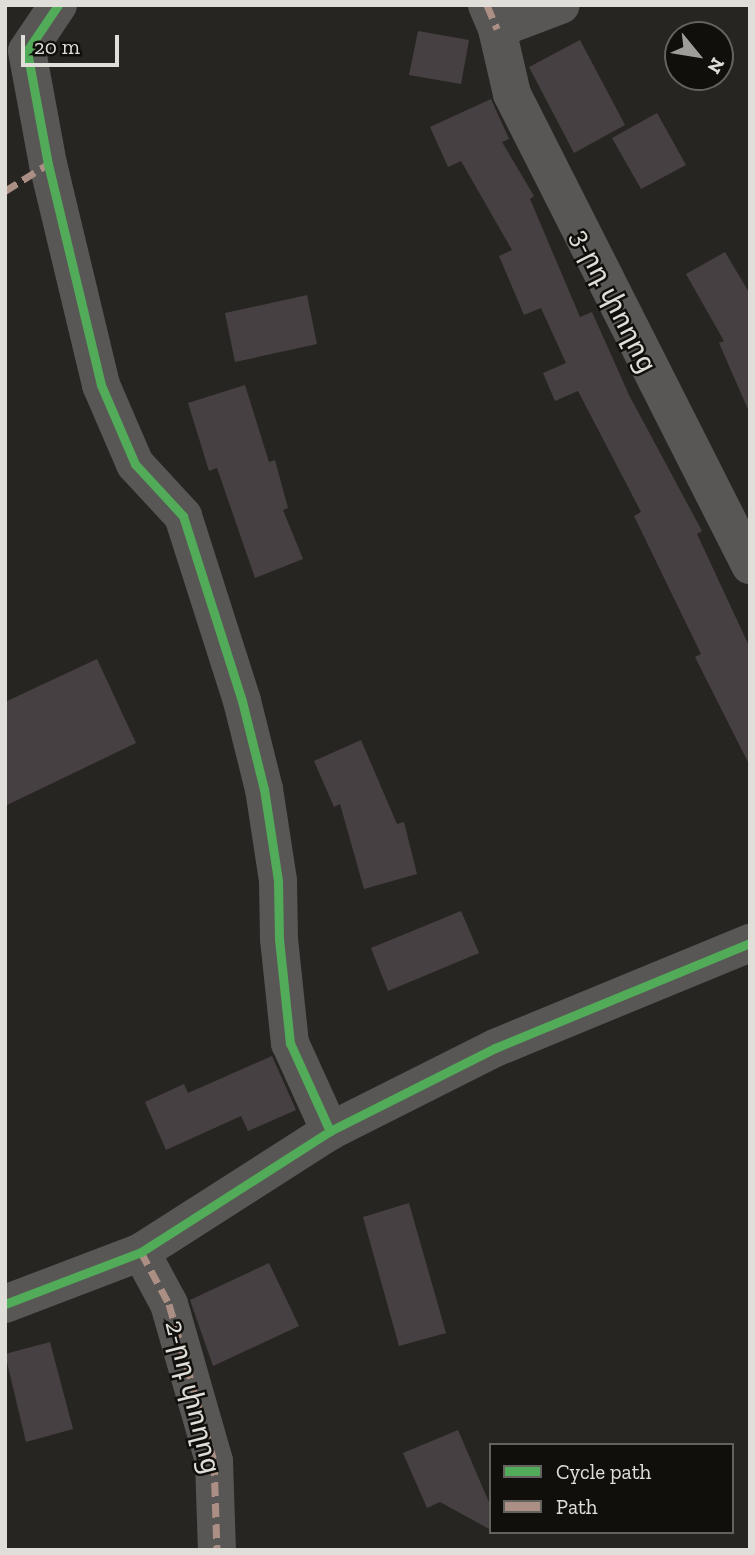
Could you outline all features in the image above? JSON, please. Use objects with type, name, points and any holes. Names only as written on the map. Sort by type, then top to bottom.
[{"type":"street","points":[[58,5],[27,51],[48,164],[101,385],[135,464],[183,516],[242,701],[264,789],[278,881],[278,939],[290,1043],[330,1131]]},
{"type":"street","points":[[492,17],[561,5]]},
{"type":"street","name":"3-րդ փողոց","points":[[492,17],[512,94],[750,565]]},
{"type":"street","points":[[5,1304],[141,1252],[330,1131],[495,1048],[750,943]]},
{"type":"street","name":"2-րդ փողոց","points":[[141,1252],[169,1304],[215,1461],[217,1550]]},
{"type":"building","points":[[418,31],[469,40],[461,84],[409,75]]},
{"type":"building","points":[[580,40],[625,125],[574,153],[529,67]]},
{"type":"building","points":[[491,99],[509,139],[502,142],[534,196],[530,199],[580,317],[592,312],[629,395],[702,531],[697,534],[750,648],[750,766],[695,657],[701,654],[634,516],[641,512],[578,391],[555,401],[543,373],[566,363],[541,308],[524,315],[499,256],[512,250],[461,161],[448,167],[430,127]]},
{"type":"building","points":[[657,113],[686,165],[641,189],[612,138]]},
{"type":"building","points":[[725,252],[750,294],[750,414],[719,343],[724,341],[686,274]]},
{"type":"building","points":[[307,295],[317,344],[235,362],[225,313]]},
{"type":"building","points":[[245,385],[269,462],[275,460],[288,508],[283,510],[303,559],[255,578],[217,468],[209,471],[188,403]]},
{"type":"building","points":[[97,659],[136,743],[5,806],[5,702]]},
{"type":"building","points":[[361,740],[397,824],[404,822],[417,874],[364,889],[340,804],[334,807],[314,761]]},
{"type":"building","points":[[461,911],[479,953],[388,991],[371,948]]},
{"type":"building","points":[[272,1056],[296,1110],[248,1131],[241,1116],[166,1150],[145,1102],[184,1084],[188,1093]]},
{"type":"building","points":[[409,1203],[446,1333],[399,1346],[363,1217]]},
{"type":"building","points":[[269,1263],[299,1326],[213,1366],[190,1300]]},
{"type":"building","points":[[50,1342],[73,1429],[26,1442],[5,1354]]},
{"type":"building","points":[[458,1430],[489,1502],[489,1529],[440,1502],[427,1508],[403,1453]]},
{"type":"marked path","points":[[487,5],[497,29]]},
{"type":"marked path","points":[[5,191],[48,164]]},
{"type":"marked path","points":[[141,1252],[169,1304],[214,1461],[217,1550]]},
{"type":"cycle path","points":[[58,5],[27,51],[48,164],[101,385],[135,464],[183,516],[242,701],[264,789],[278,881],[279,939],[290,1043],[330,1131]]},
{"type":"cycle path","points":[[5,1304],[141,1252],[330,1131],[495,1048],[750,943]]}]
